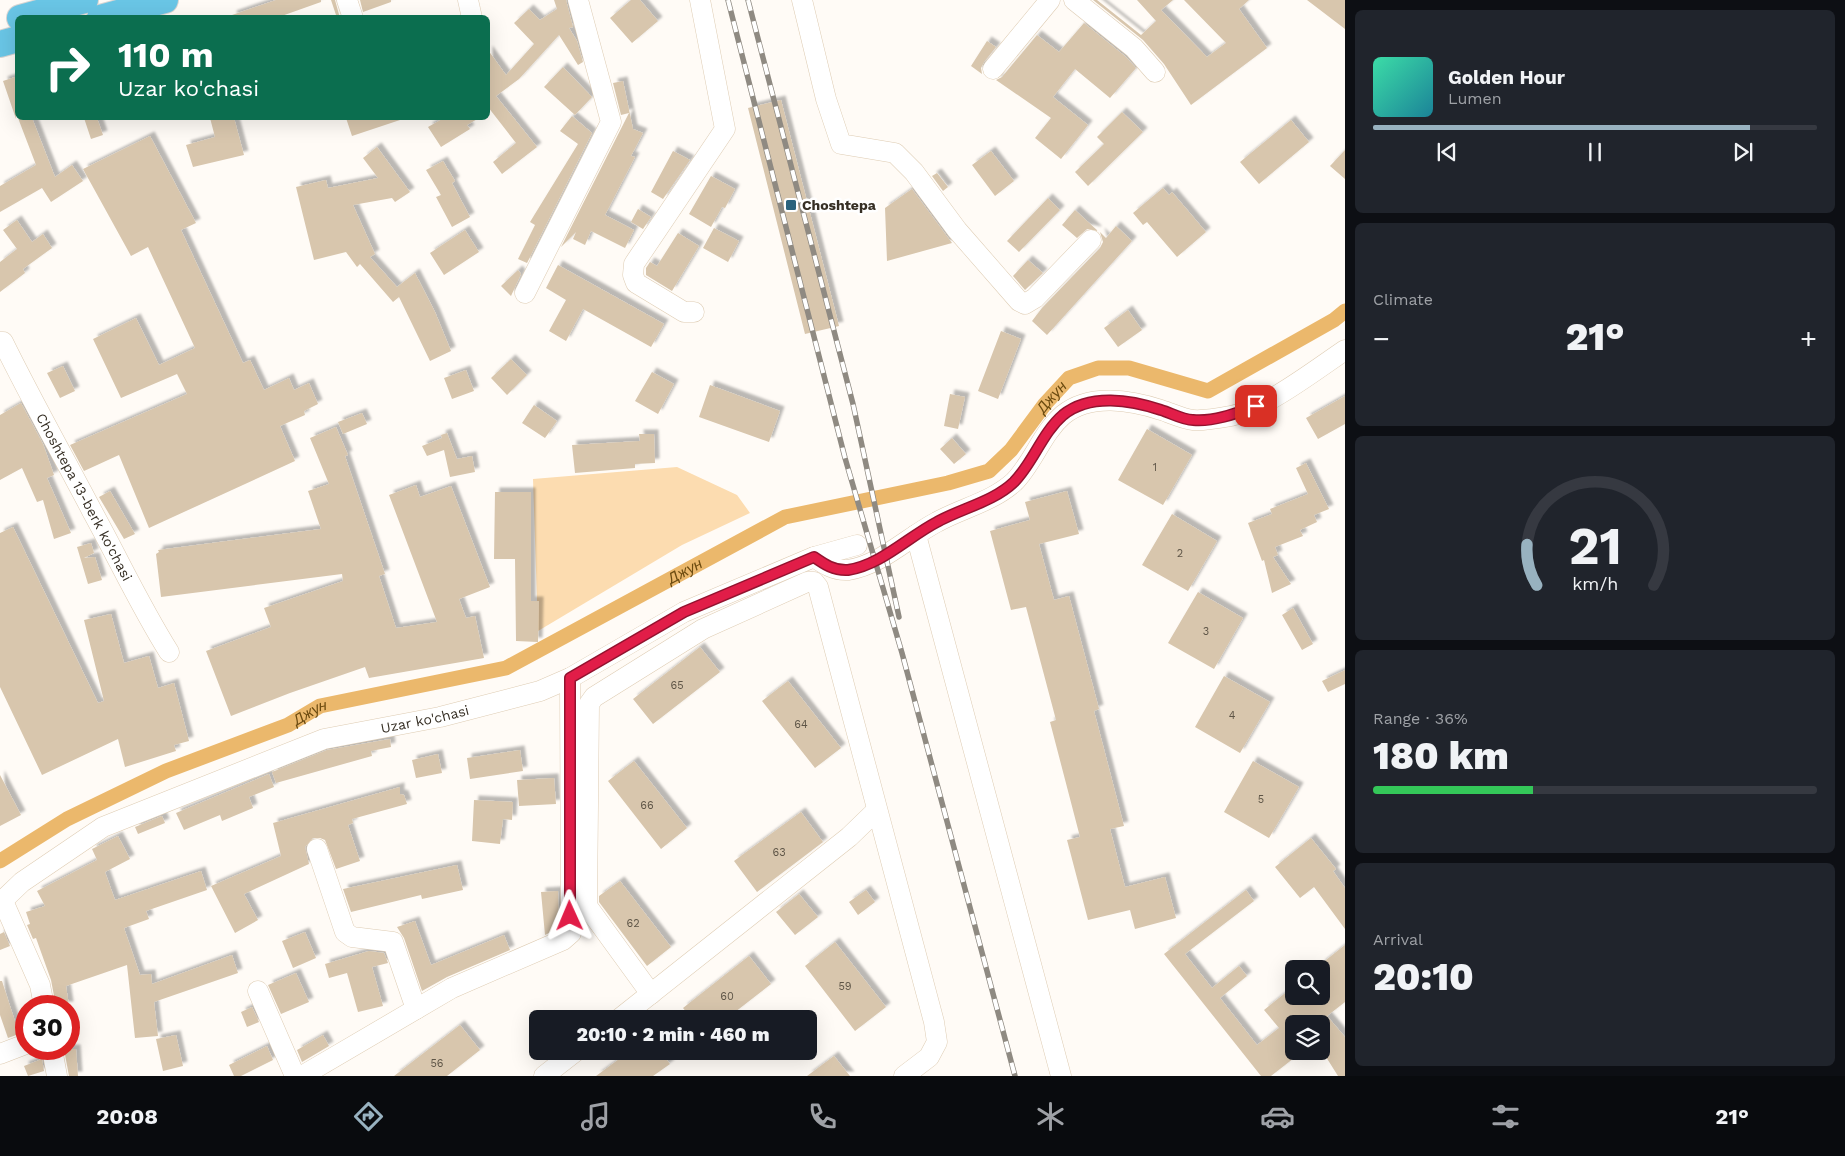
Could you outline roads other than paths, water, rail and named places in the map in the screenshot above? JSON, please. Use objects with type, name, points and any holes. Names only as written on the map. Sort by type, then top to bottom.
[{"type":"main road","points":[[30,15],[85,0]]},
{"type":"main road","points":[[111,15],[165,0]]},
{"type":"main road","points":[[0,23],[15,19]]},
{"type":"main road","points":[[0,44],[15,40]]},
{"type":"street","points":[[347,0],[352,15]]},
{"type":"street","points":[[468,0],[471,15]]},
{"type":"street","points":[[525,293],[611,122],[578,0]]},
{"type":"street","points":[[694,312],[684,312],[636,283],[633,275],[634,264],[725,130],[700,0]]},
{"type":"street","points":[[802,0],[826,99],[840,144],[895,153],[914,172],[957,230],[1019,301],[1025,304],[1035,298],[1091,240]]},
{"type":"street","points":[[994,69],[1050,0]]},
{"type":"street","points":[[1074,0],[1134,48],[1155,72]]},
{"type":"street","name":"Choshtepa 13-berk ko'chasi","points":[[0,342],[3,342],[35,408],[93,512],[141,607],[169,652]]},
{"type":"street","points":[[816,558],[828,567],[846,570],[868,565],[937,522],[991,497],[1014,482],[1053,426],[1063,415],[1088,402],[1144,404],[1193,420],[1232,415],[1256,406],[1345,350]]},
{"type":"street","points":[[916,535],[1061,1076]]},
{"type":"street","name":"Uzar ko'chasi","points":[[2,902],[22,882],[103,826],[324,739],[440,717],[540,691],[570,678],[684,612],[816,558],[857,545]]},
{"type":"street","points":[[816,558],[814,582],[818,587],[934,1022],[937,1042],[929,1057],[904,1076]]},
{"type":"street","points":[[651,994],[587,906],[589,704],[594,697],[703,629],[807,582],[814,582]]},
{"type":"street","points":[[302,1076],[452,988],[563,940],[571,933],[570,678]]},
{"type":"street","points":[[631,1010],[849,838],[877,810]]},
{"type":"street","points":[[317,849],[345,932],[352,937],[393,942],[416,1009]]},
{"type":"street","points":[[2,902],[40,985],[42,995]]},
{"type":"street","points":[[258,991],[295,1076]]},
{"type":"street","points":[[0,1054],[15,1048]]},
{"type":"street","points":[[54,1060],[58,1076]]},
{"type":"street","points":[[544,1076],[564,1060]]},
{"type":"waterway","name":"Джун","points":[[0,861],[67,819],[166,771],[288,725],[320,706],[506,668],[785,517],[948,483],[989,471],[1011,450],[1045,404],[1069,378],[1098,368],[1129,368],[1208,391],[1334,320],[1345,311]]},
{"type":"railway","points":[[728,0],[845,458],[902,653],[1015,1076]]},
{"type":"railway","points":[[748,0],[853,404],[899,617]]},
{"type":"place","name":"Choshtepa","points":[[791,205]]}]
